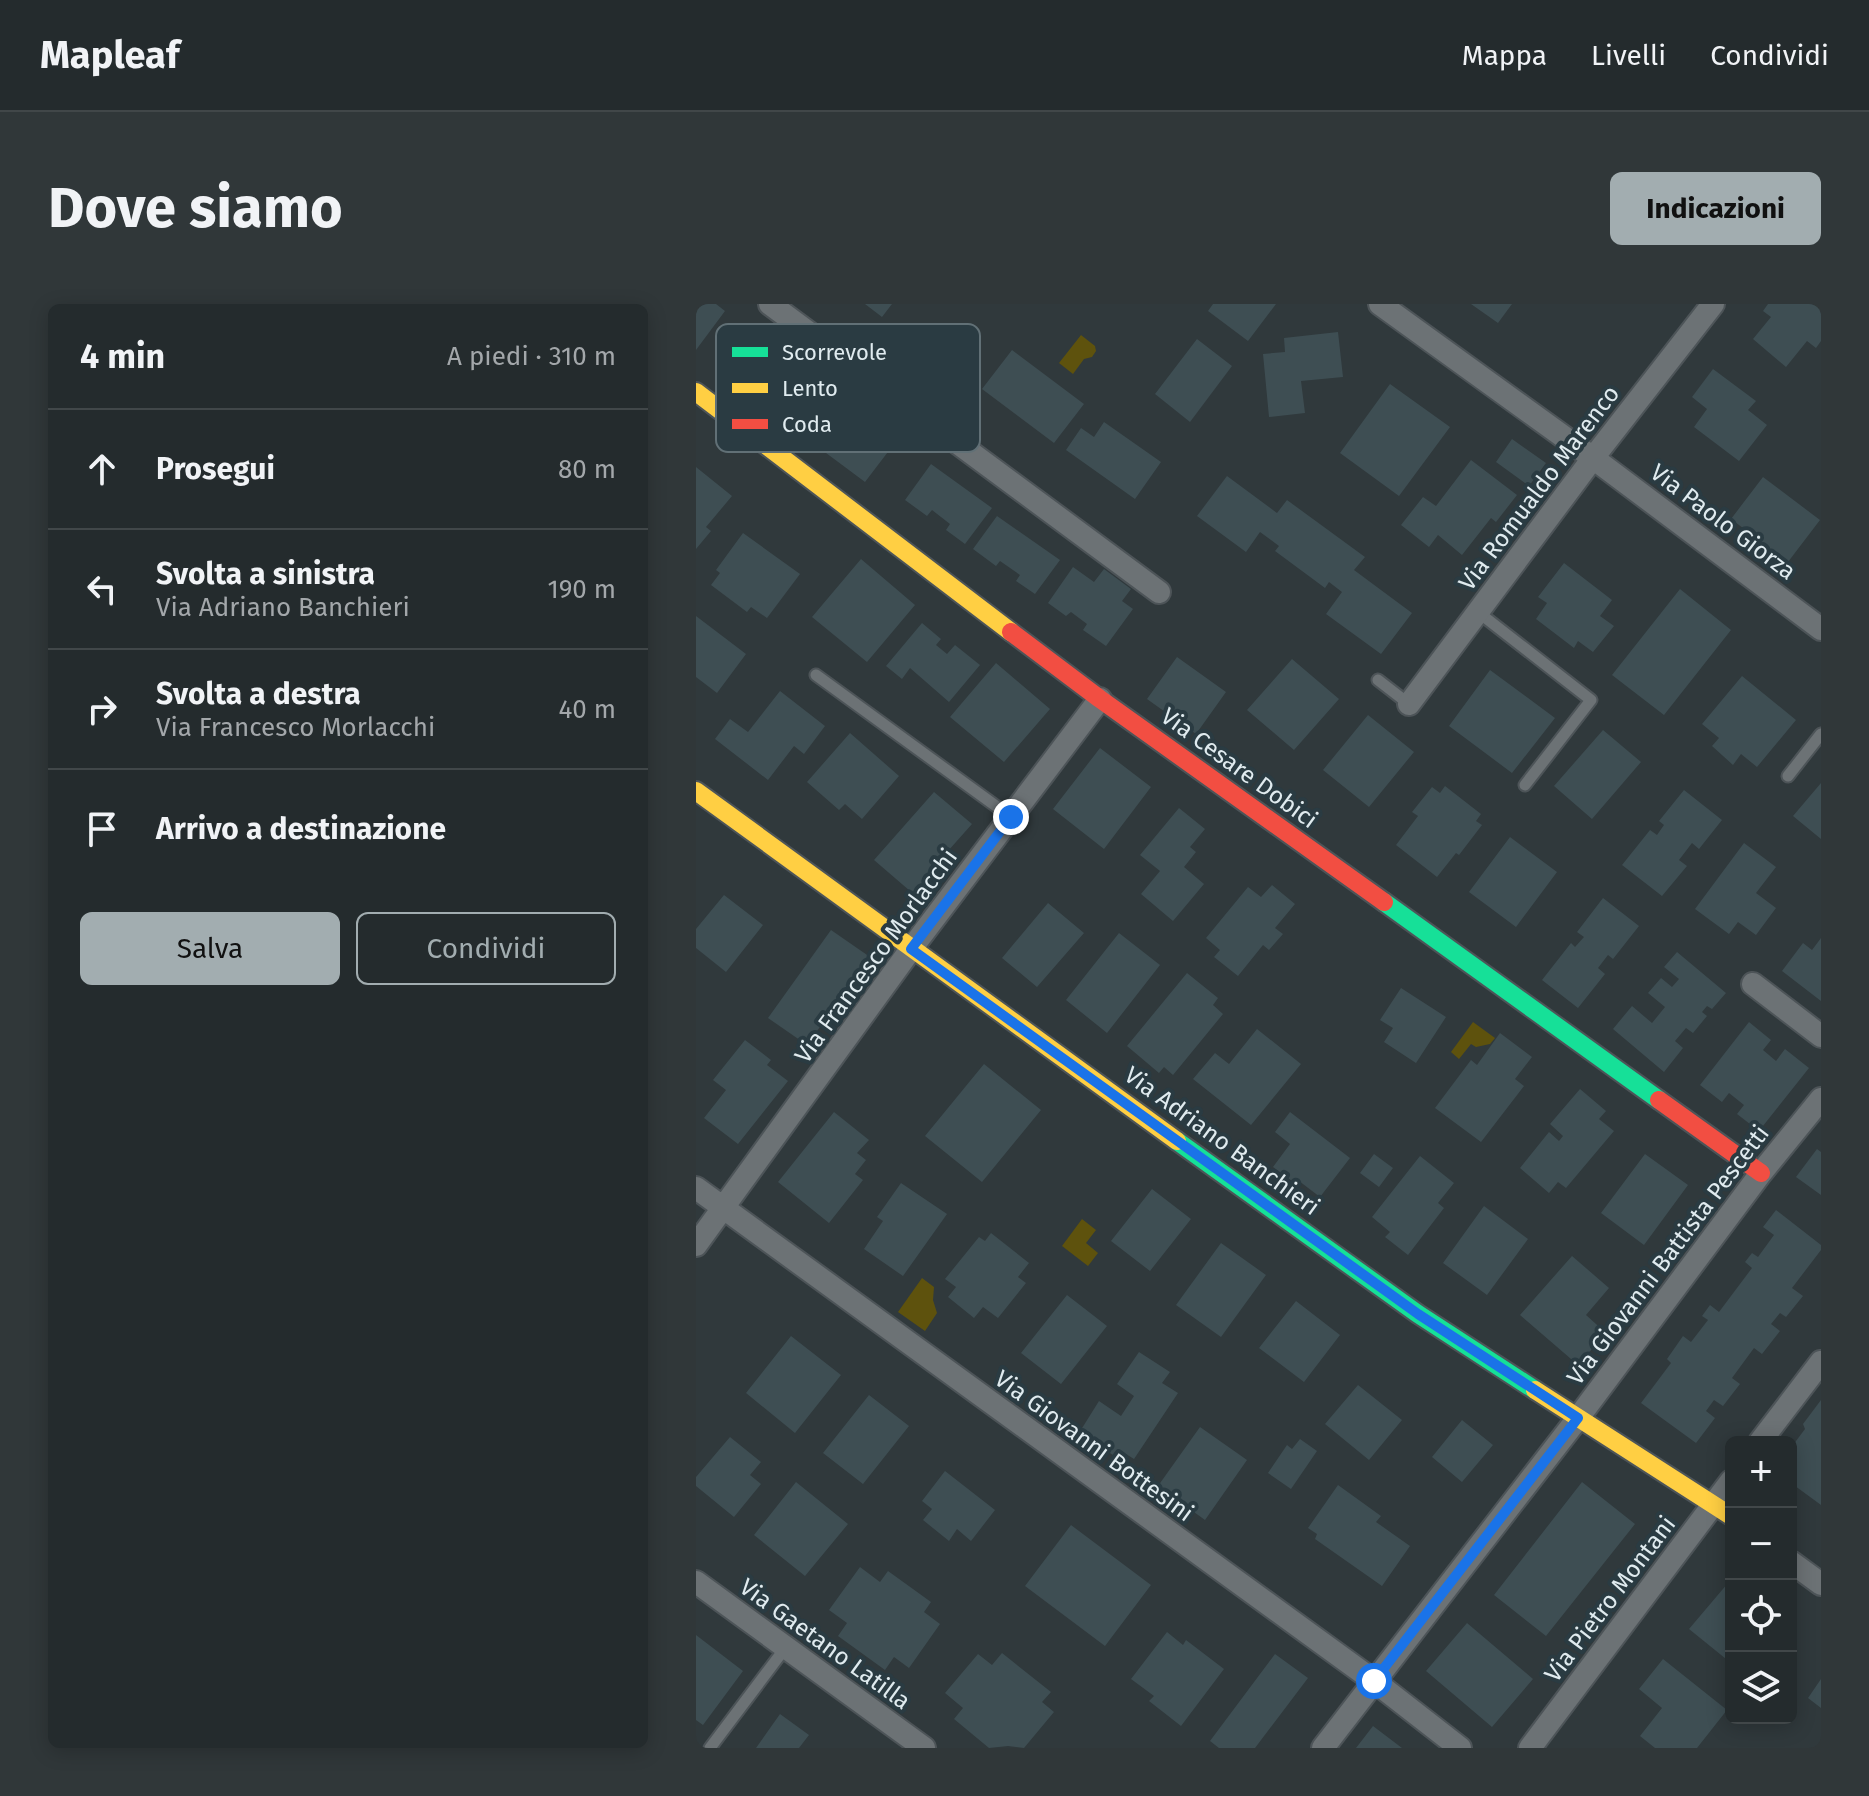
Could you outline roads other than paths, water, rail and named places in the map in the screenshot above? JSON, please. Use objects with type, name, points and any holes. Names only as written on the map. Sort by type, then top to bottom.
[{"type":"street","points":[[770,304],[797,324]]},
{"type":"street","name":"Via Paolo Giorza","points":[[1380,304],[1821,629]]},
{"type":"street","name":"Via Romualdo Marenco","points":[[1409,704],[1713,304]]},
{"type":"street","name":"Via Cesare Dobici","points":[[696,392],[716,407]]},
{"type":"street","name":"Via Cesare Dobici","points":[[775,452],[1100,699],[1761,1173]]},
{"type":"street","points":[[970,452],[1159,592]]},
{"type":"street","name":"Via Francesco Morlacchi","points":[[696,1245],[911,949],[1100,699]]},
{"type":"street","name":"Via Adriano Banchieri","points":[[696,791],[1418,1314],[1723,1509]]},
{"type":"street","points":[[1753,984],[1821,1036]]},
{"type":"street","name":"Via Giovanni Battista Pescetti","points":[[1323,1748],[1578,1418],[1761,1173],[1821,1099]]},
{"type":"street","name":"Via Giovanni Bottesini","points":[[696,1188],[1374,1681],[1460,1748]]},
{"type":"street","points":[[1765,1436],[1821,1362]]},
{"type":"street","name":"Via Pietro Montani","points":[[1530,1748],[1723,1509]]},
{"type":"street","points":[[1797,1565],[1817,1574]]},
{"type":"street","name":"Via Gaetano Latilla","points":[[696,1582],[924,1748]]},
{"type":"lane","points":[[1478,612],[1591,700],[1525,785]]},
{"type":"lane","points":[[816,675],[1011,817]]},
{"type":"lane","points":[[1378,680],[1409,704]]},
{"type":"lane","points":[[1788,776],[1821,734]]},
{"type":"lane","points":[[710,1748],[786,1647]]}]
